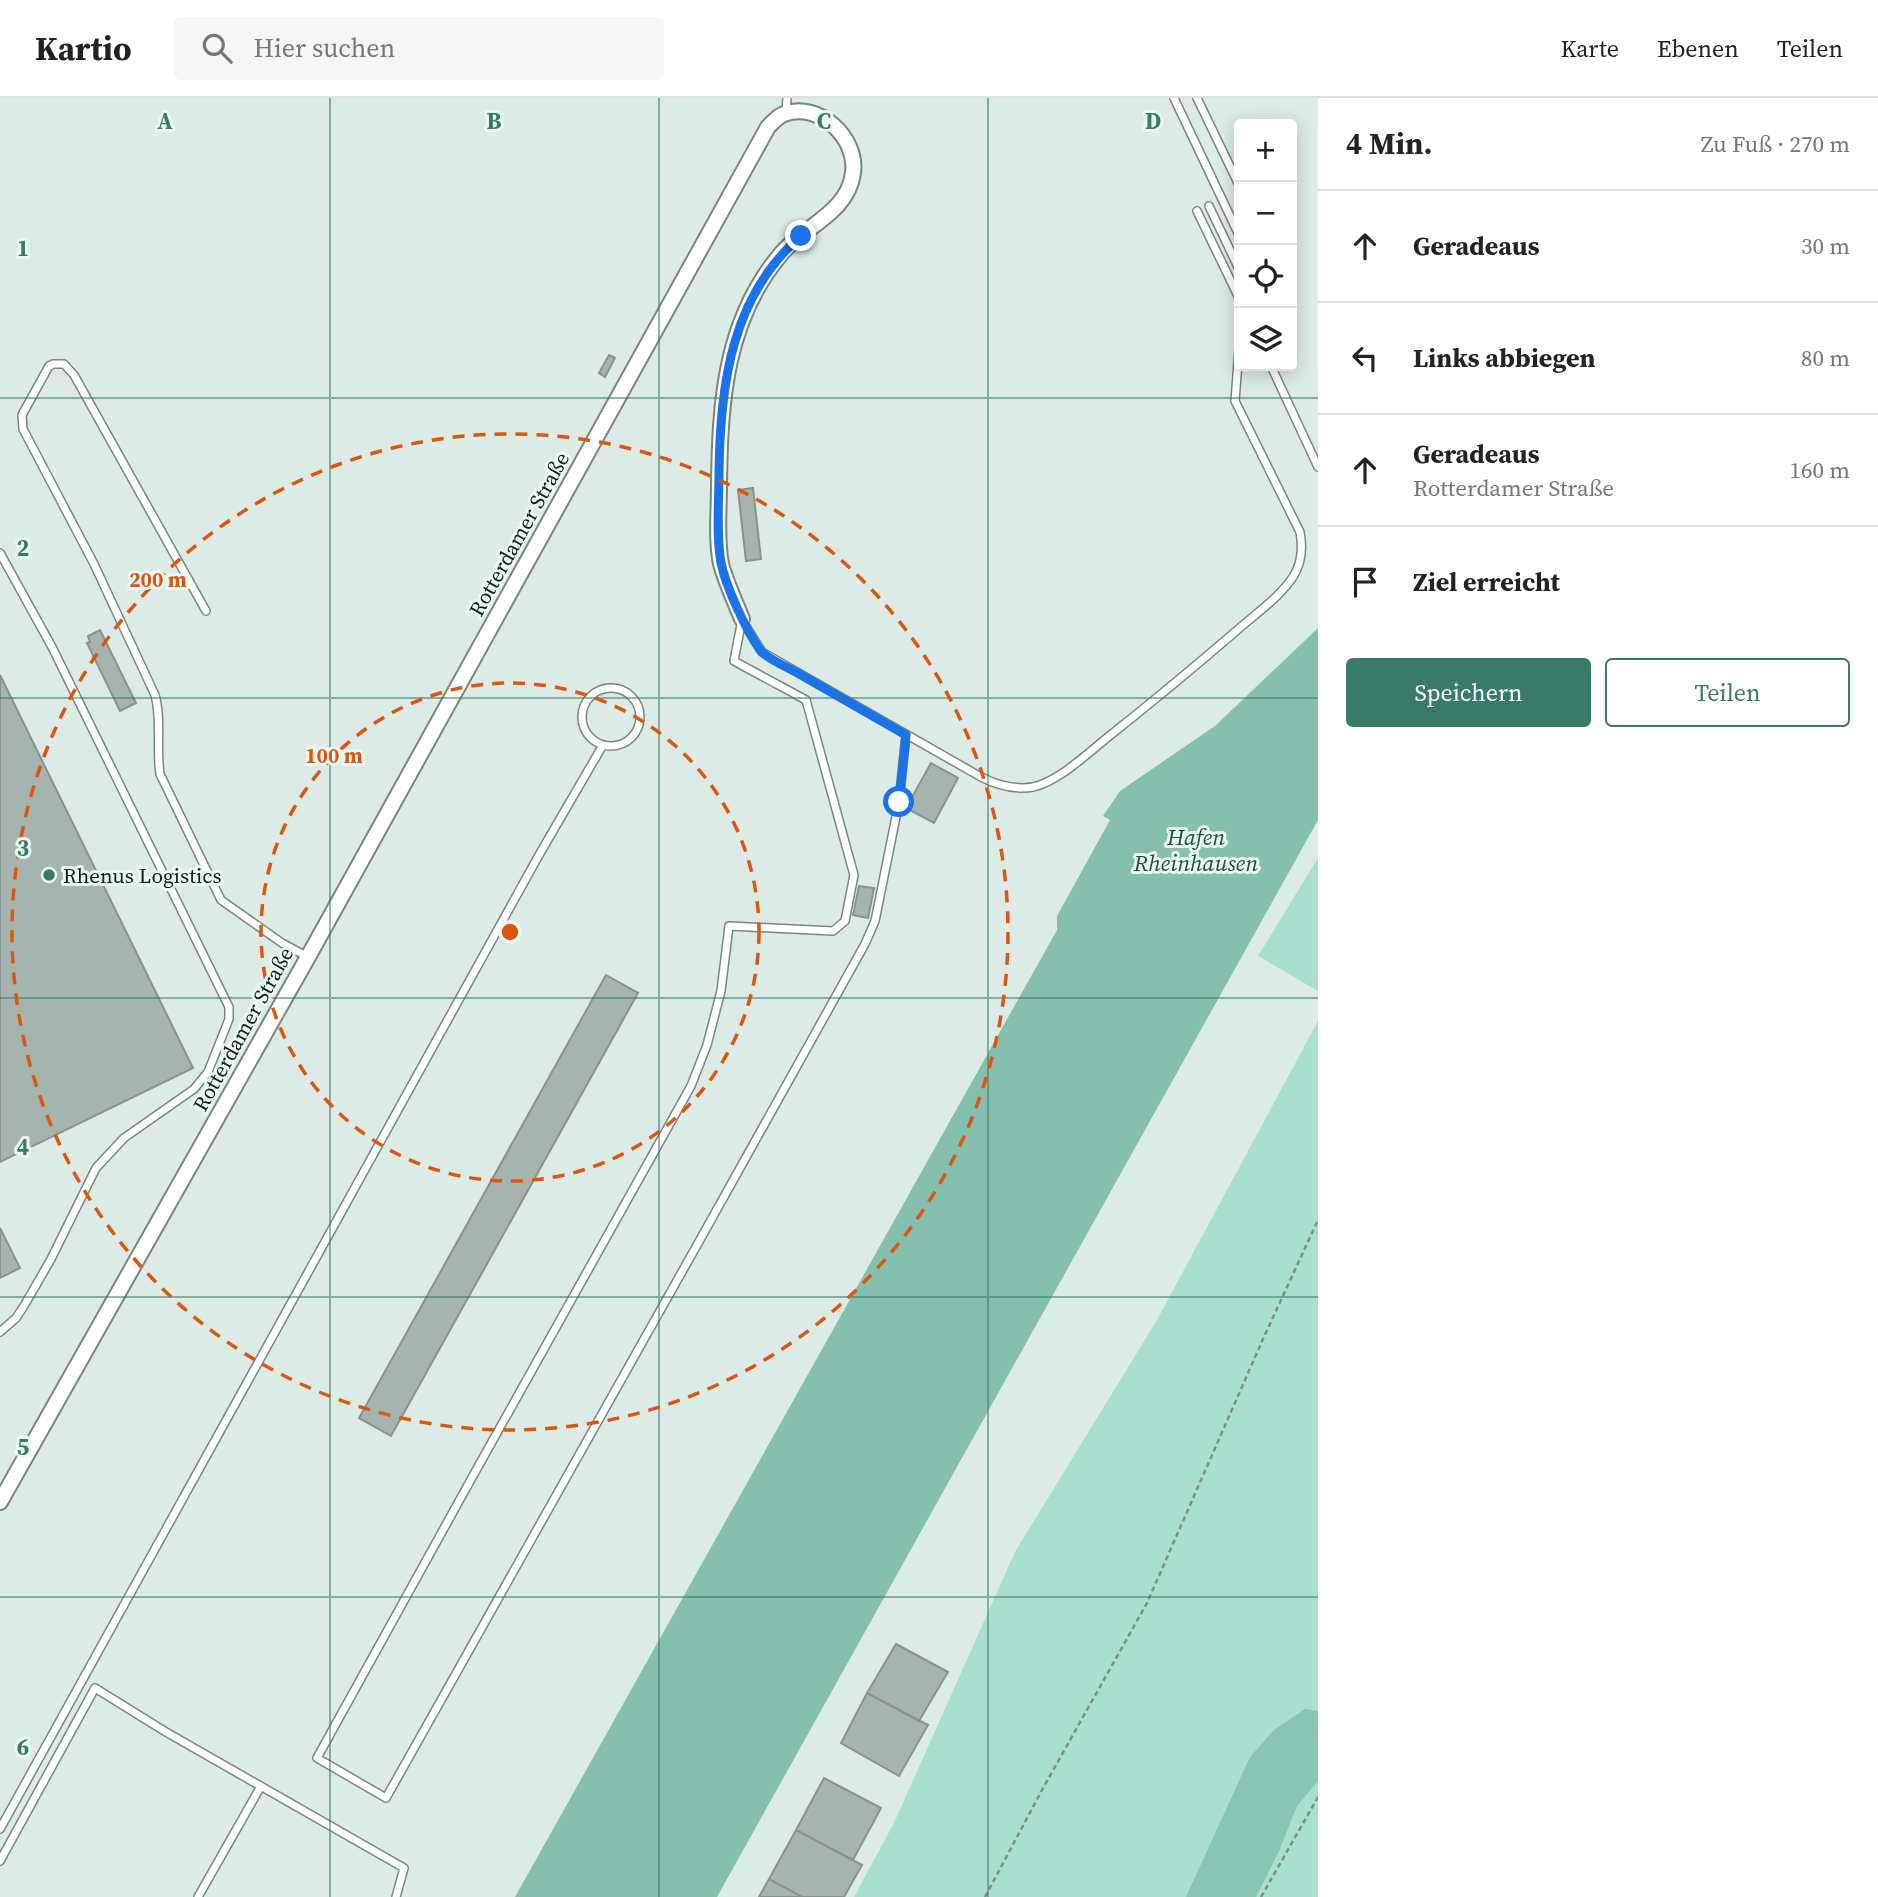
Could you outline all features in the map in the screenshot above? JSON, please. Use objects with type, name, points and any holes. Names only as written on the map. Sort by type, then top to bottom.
[{"type":"street","name":"Rotterdamer Straße","points":[[0,1502],[308,957],[768,127],[786,106],[829,122],[848,143],[854,165],[848,190],[839,206],[783,251],[757,287],[733,347],[723,390],[720,426],[719,543],[722,565],[742,619]]},
{"type":"lane","points":[[1174,98],[1234,224]]},
{"type":"lane","points":[[1197,98],[1238,182]]},
{"type":"lane","points":[[1209,206],[1234,258]]},
{"type":"lane","points":[[1197,211],[1234,278]]},
{"type":"lane","points":[[206,611],[74,375],[64,364],[49,366],[22,415],[23,429],[94,564],[155,695],[160,774],[221,900],[282,943],[308,957]]},
{"type":"lane","points":[[742,619],[762,652],[998,785],[1031,787],[1049,780],[1075,763],[1181,679],[1270,602],[1295,575],[1302,554],[1300,532],[1236,401],[1238,371]]},
{"type":"lane","points":[[1273,371],[1318,467]]},
{"type":"lane","points":[[0,553],[52,647],[229,1007],[229,1019],[208,1072],[194,1089],[124,1138],[96,1168],[51,1259],[24,1306],[16,1318],[0,1332]]},
{"type":"lane","points":[[742,619],[734,661],[806,700],[855,875],[845,921],[833,930],[729,926],[721,991],[707,1045],[691,1086],[317,1758],[386,1798],[567,1480],[637,1349],[865,944],[875,920],[899,802],[906,735]]},
{"type":"lane","points":[[606,688],[616,688],[629,694],[636,702],[640,717],[638,727],[623,744],[603,745],[587,735],[583,726],[582,709],[594,693],[606,688]]},
{"type":"lane","points":[[0,1829],[539,855],[603,745]]},
{"type":"lane","points":[[0,1861],[95,1688],[166,1732],[404,1868],[396,1897]]},
{"type":"lane","points":[[198,1897],[261,1786]]},
{"type":"path","points":[[985,1897],[1147,1603],[1318,1220]]},
{"type":"path","points":[[1261,1897],[1318,1797]]},
{"type":"shaded area","points":[[1318,858],[1318,991],[1258,956]]},
{"type":"shaded area","points":[[1318,1021],[1318,1897],[854,1897],[894,1823],[1015,1552],[1157,1320]]},
{"type":"shaded area","points":[[1305,1709],[1318,1711],[1318,1781],[1297,1806],[1256,1897],[1186,1897],[1250,1757],[1274,1730]]},
{"type":"water","name":"Hafen Rheinhausen","points":[[1318,628],[1318,820],[717,1897],[515,1897],[1057,930],[1057,916],[1110,820],[1103,816],[1120,791],[1215,726]]},
{"type":"building","points":[[609,355],[615,358],[605,377],[599,373]]},
{"type":"building","points":[[753,488],[761,559],[746,561],[738,490]]},
{"type":"building","points":[[100,630],[136,703],[120,711],[87,643],[90,642],[88,636]]},
{"type":"building","name":"Rhenus Logistics","points":[[0,675],[193,1068],[0,1162]]},
{"type":"building","points":[[931,763],[958,778],[934,823],[906,808]]},
{"type":"building","points":[[859,886],[874,888],[868,918],[853,915]]},
{"type":"building","points":[[606,975],[638,993],[391,1436],[359,1418]]},
{"type":"building","points":[[0,1228],[20,1268],[0,1278]]},
{"type":"building","points":[[896,1644],[948,1672],[919,1721],[867,1693]]},
{"type":"building","points":[[867,1693],[928,1725],[899,1776],[841,1743]]},
{"type":"building","points":[[824,1778],[881,1808],[853,1860],[796,1830]]},
{"type":"building","points":[[796,1830],[862,1865],[844,1897],[802,1897],[769,1879]]},
{"type":"building","points":[[769,1879],[802,1897],[759,1897]]},
{"type":"place","name":"Rhenus Logistics","points":[[49,875]]},
{"type":"route","points":[[801,236],[783,251],[757,287],[737,333],[730,360],[723,390],[720,426],[719,543],[722,565],[742,619],[762,652],[906,735],[899,802]]}]
